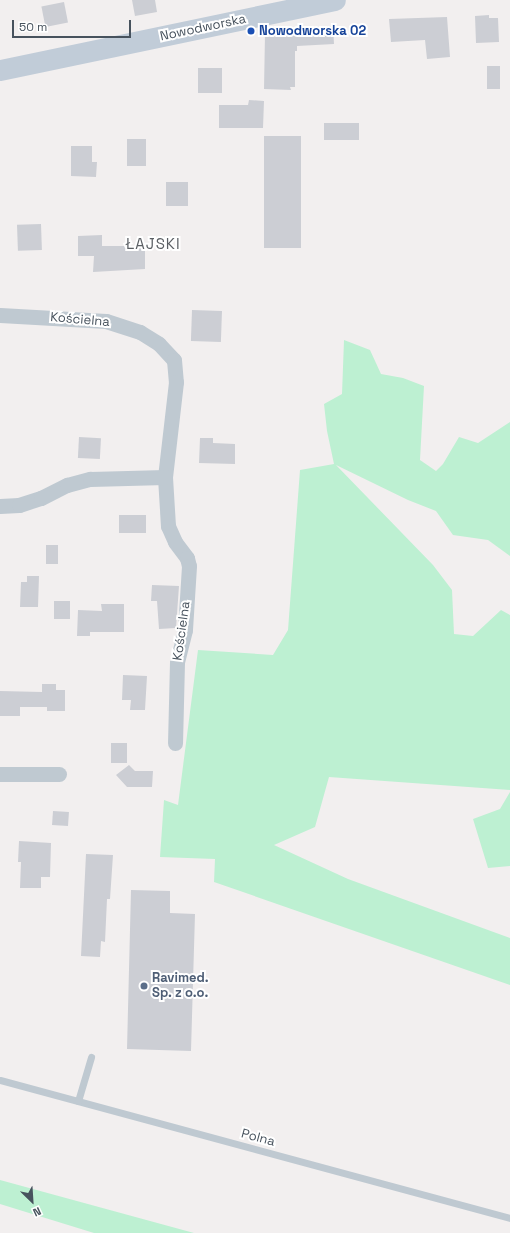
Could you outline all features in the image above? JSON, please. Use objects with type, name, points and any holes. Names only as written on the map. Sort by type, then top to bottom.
[{"type":"main road","name":"Nowodworska","points":[[0,70],[335,0]]},
{"type":"street","name":"Kościelna","points":[[0,316],[106,321],[140,332],[159,344],[174,360],[176,382],[165,477],[168,526],[175,542],[187,558],[189,566],[184,630],[177,662],[175,743]]},
{"type":"street","points":[[0,506],[19,505],[41,498],[67,485],[90,479],[165,477]]},
{"type":"street","points":[[0,774],[59,774]]},
{"type":"lane","points":[[78,1101],[91,1056]]},
{"type":"lane","name":"Polna","points":[[0,1080],[510,1218]]},
{"type":"green space","points":[[344,340],[370,350],[381,374],[403,378],[424,386],[420,460],[436,471],[443,464],[459,437],[478,443],[510,422],[510,556],[488,540],[453,535],[436,511],[408,500],[336,465],[433,565],[452,590],[454,634],[473,636],[501,610],[510,615],[510,790],[329,777],[315,827],[274,845],[348,879],[510,938],[510,985],[214,882],[215,859],[160,857],[164,800],[178,805],[198,650],[273,655],[288,630],[300,470],[334,464],[327,431],[324,404],[342,394]]},
{"type":"green space","points":[[510,792],[510,866],[488,868],[473,819],[500,809]]},
{"type":"green space","points":[[0,1180],[194,1233],[94,1233],[0,1204]]},
{"type":"building","points":[[132,0],[155,0],[157,12],[135,16]]},
{"type":"building","points":[[64,2],[68,23],[45,27],[41,6]]},
{"type":"building","points":[[489,15],[489,18],[498,18],[499,42],[476,43],[475,16]]},
{"type":"building","points":[[447,17],[450,57],[427,59],[425,40],[391,42],[389,19]]},
{"type":"building","points":[[333,26],[334,44],[297,46],[297,51],[295,51],[295,87],[290,87],[291,90],[264,89],[265,34],[278,34],[278,31],[310,32],[310,27]]},
{"type":"building","points":[[487,66],[500,66],[500,89],[487,89]]},
{"type":"building","points":[[198,68],[222,68],[222,93],[198,93]]},
{"type":"building","points":[[249,100],[264,101],[263,128],[219,128],[219,105],[248,105]]},
{"type":"building","points":[[324,123],[359,123],[359,140],[324,140]]},
{"type":"building","points":[[264,136],[301,136],[301,248],[264,248]]},
{"type":"building","points":[[127,139],[146,139],[146,166],[127,166]]},
{"type":"building","points":[[71,146],[92,146],[92,162],[97,162],[96,177],[71,176]]},
{"type":"building","points":[[166,182],[188,182],[188,206],[166,206]]},
{"type":"building","points":[[41,224],[42,250],[18,251],[17,225]]},
{"type":"building","points":[[102,235],[102,246],[145,246],[145,269],[93,272],[94,256],[78,256],[78,236]]},
{"type":"building","points":[[192,310],[222,311],[221,342],[191,341]]},
{"type":"building","points":[[79,437],[101,438],[100,459],[78,458]]},
{"type":"building","points":[[200,438],[213,438],[213,443],[235,444],[235,464],[199,463]]},
{"type":"building","points":[[119,515],[146,515],[146,533],[119,533]]},
{"type":"building","points":[[46,545],[58,545],[58,564],[46,564]]},
{"type":"building","points":[[27,576],[39,576],[38,607],[20,607],[21,582],[27,582]]},
{"type":"building","points":[[152,585],[179,586],[176,628],[159,629],[157,601],[151,601]]},
{"type":"building","points":[[54,601],[70,601],[70,619],[54,619]]},
{"type":"building","points":[[101,604],[124,604],[124,632],[90,632],[90,636],[77,636],[78,610],[102,611]]},
{"type":"building","points":[[123,675],[147,676],[145,710],[130,710],[131,700],[122,700]]},
{"type":"building","points":[[42,684],[56,684],[56,690],[65,690],[65,711],[47,711],[47,707],[20,707],[20,716],[0,716],[0,691],[42,692]]},
{"type":"building","points":[[111,743],[127,743],[127,763],[111,763]]},
{"type":"building","points":[[129,765],[135,771],[153,771],[152,787],[127,787],[116,775]]},
{"type":"building","points":[[53,811],[69,812],[68,826],[52,825]]},
{"type":"building","points":[[19,841],[51,843],[50,877],[41,877],[41,888],[20,888],[21,862],[18,862]]},
{"type":"building","points":[[86,854],[113,855],[110,899],[107,899],[105,942],[101,941],[100,957],[81,956]]},
{"type":"building","name":"Ravimed. Sp. z o.o.","points":[[131,890],[170,891],[170,913],[195,914],[191,1051],[127,1049]]},
{"type":"place","name":"Nowodworska 02","points":[[251,31]]},
{"type":"place","name":"Ravimed. Sp. z o.o.","points":[[144,986]]},
{"type":"district","name":"ŁAJSKI","points":[[153,244]]}]
